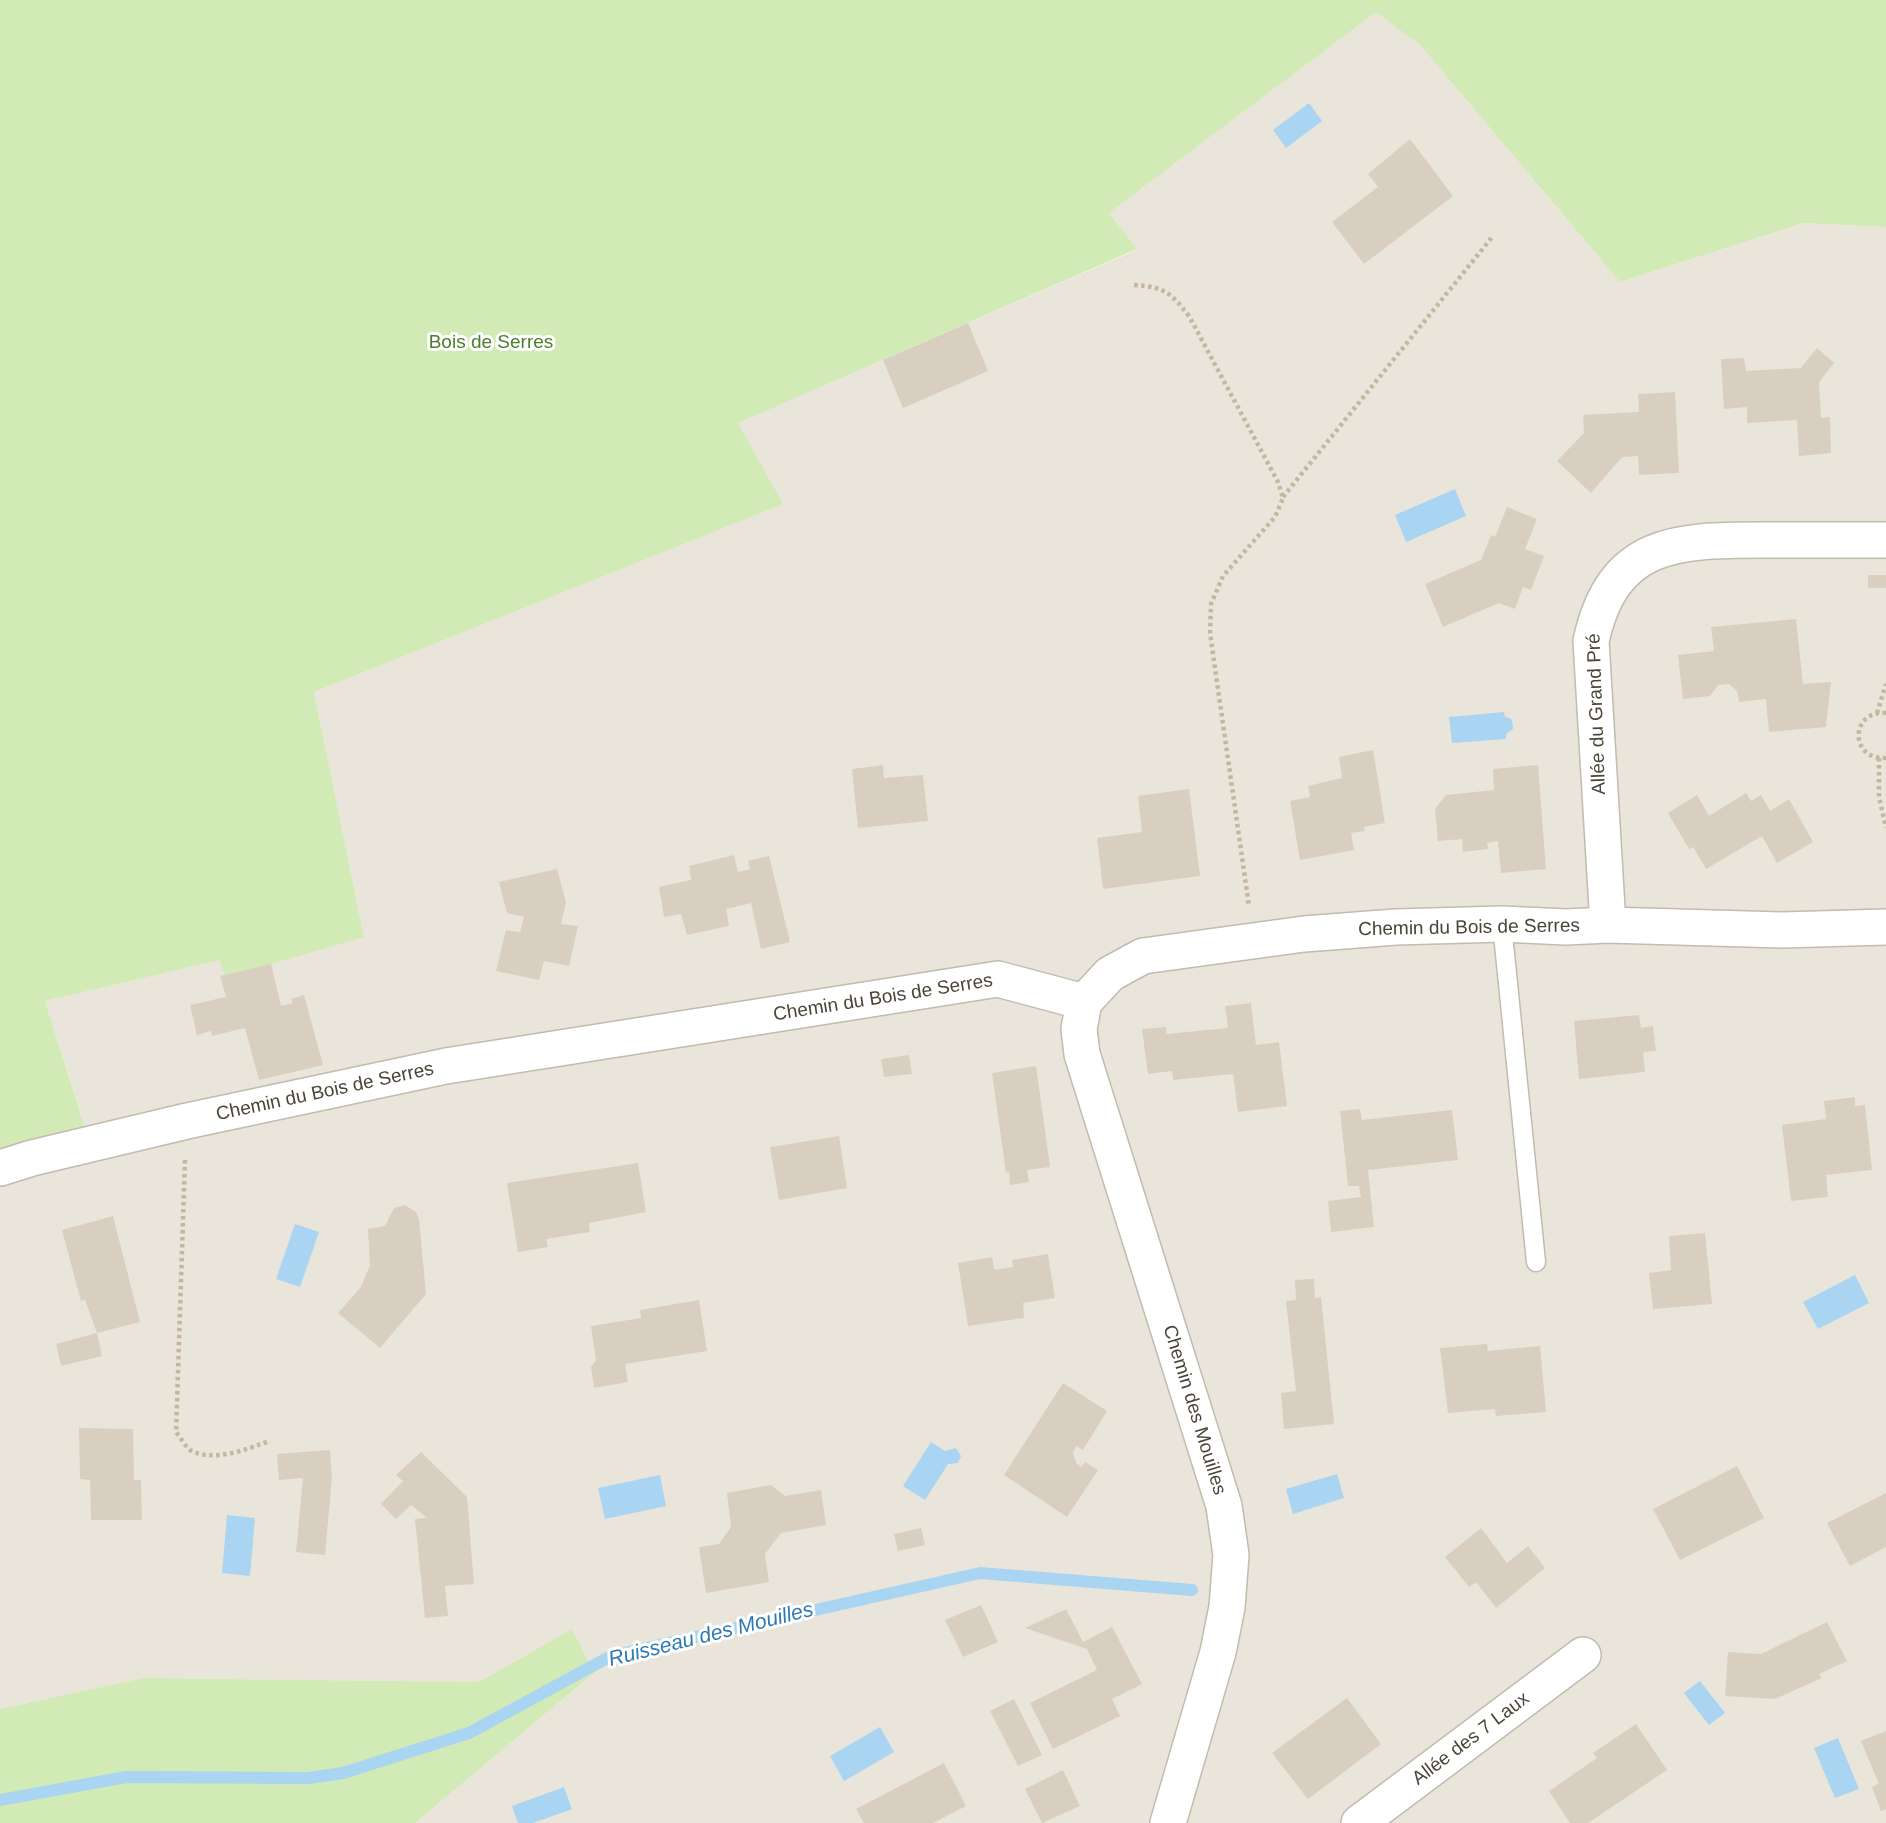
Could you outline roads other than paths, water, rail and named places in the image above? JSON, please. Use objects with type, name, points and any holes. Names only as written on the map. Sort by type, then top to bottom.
[{"type":"street","name":"Allée du Grand Pré","points":[[1608,925],[1591,641],[1595,621],[1619,575],[1645,555],[1673,545],[1721,540],[1886,540]]},
{"type":"street","name":"Chemin du Bois de Serres","points":[[0,1168],[187,1121],[446,1066],[998,979],[1084,1002],[1110,974],[1143,956],[1304,934],[1396,927],[1502,924],[1782,930],[1886,927]]},
{"type":"street","name":"Chemin des Mouilles","points":[[1084,1002],[1079,1030],[1082,1054],[1224,1506],[1231,1555],[1227,1607],[1218,1652],[1168,1823]]},
{"type":"street","name":"Allée des 7 Laux","points":[[1360,1823],[1583,1655]]},
{"type":"lane","points":[[1502,924],[1536,1262]]},
{"type":"water","points":[[1309,103],[1322,121],[1286,148],[1273,130]]},
{"type":"water","points":[[1455,489],[1466,516],[1406,542],[1395,515]]},
{"type":"water","points":[[1504,712],[1505,717],[1512,721],[1513,729],[1506,734],[1506,739],[1452,743],[1449,717]]},
{"type":"water","points":[[295,1224],[319,1232],[300,1287],[276,1279]]},
{"type":"water","points":[[1855,1275],[1869,1303],[1818,1329],[1803,1302]]},
{"type":"water","points":[[931,1442],[945,1451],[956,1448],[961,1456],[958,1463],[948,1464],[925,1500],[903,1486]]},
{"type":"water","points":[[1337,1474],[1344,1498],[1293,1514],[1286,1489]]},
{"type":"water","points":[[660,1475],[666,1506],[605,1519],[598,1488]]},
{"type":"water","points":[[227,1515],[255,1518],[250,1576],[222,1573]]},
{"type":"water","points":[[1700,1681],[1725,1713],[1709,1725],[1684,1693]]},
{"type":"water","points":[[880,1727],[894,1752],[844,1781],[830,1756]]},
{"type":"water","points":[[1838,1738],[1859,1789],[1835,1798],[1814,1748]]},
{"type":"water","points":[[564,1787],[572,1809],[533,1823],[518,1823],[512,1806]]},
{"type":"waterway","name":"Ruisseau des Mouilles","points":[[0,1800],[126,1777],[308,1778],[343,1773],[469,1733],[611,1656],[980,1573],[1192,1590]]},
{"type":"park label","name":"Bois de Serres","points":[[491,343]]}]
